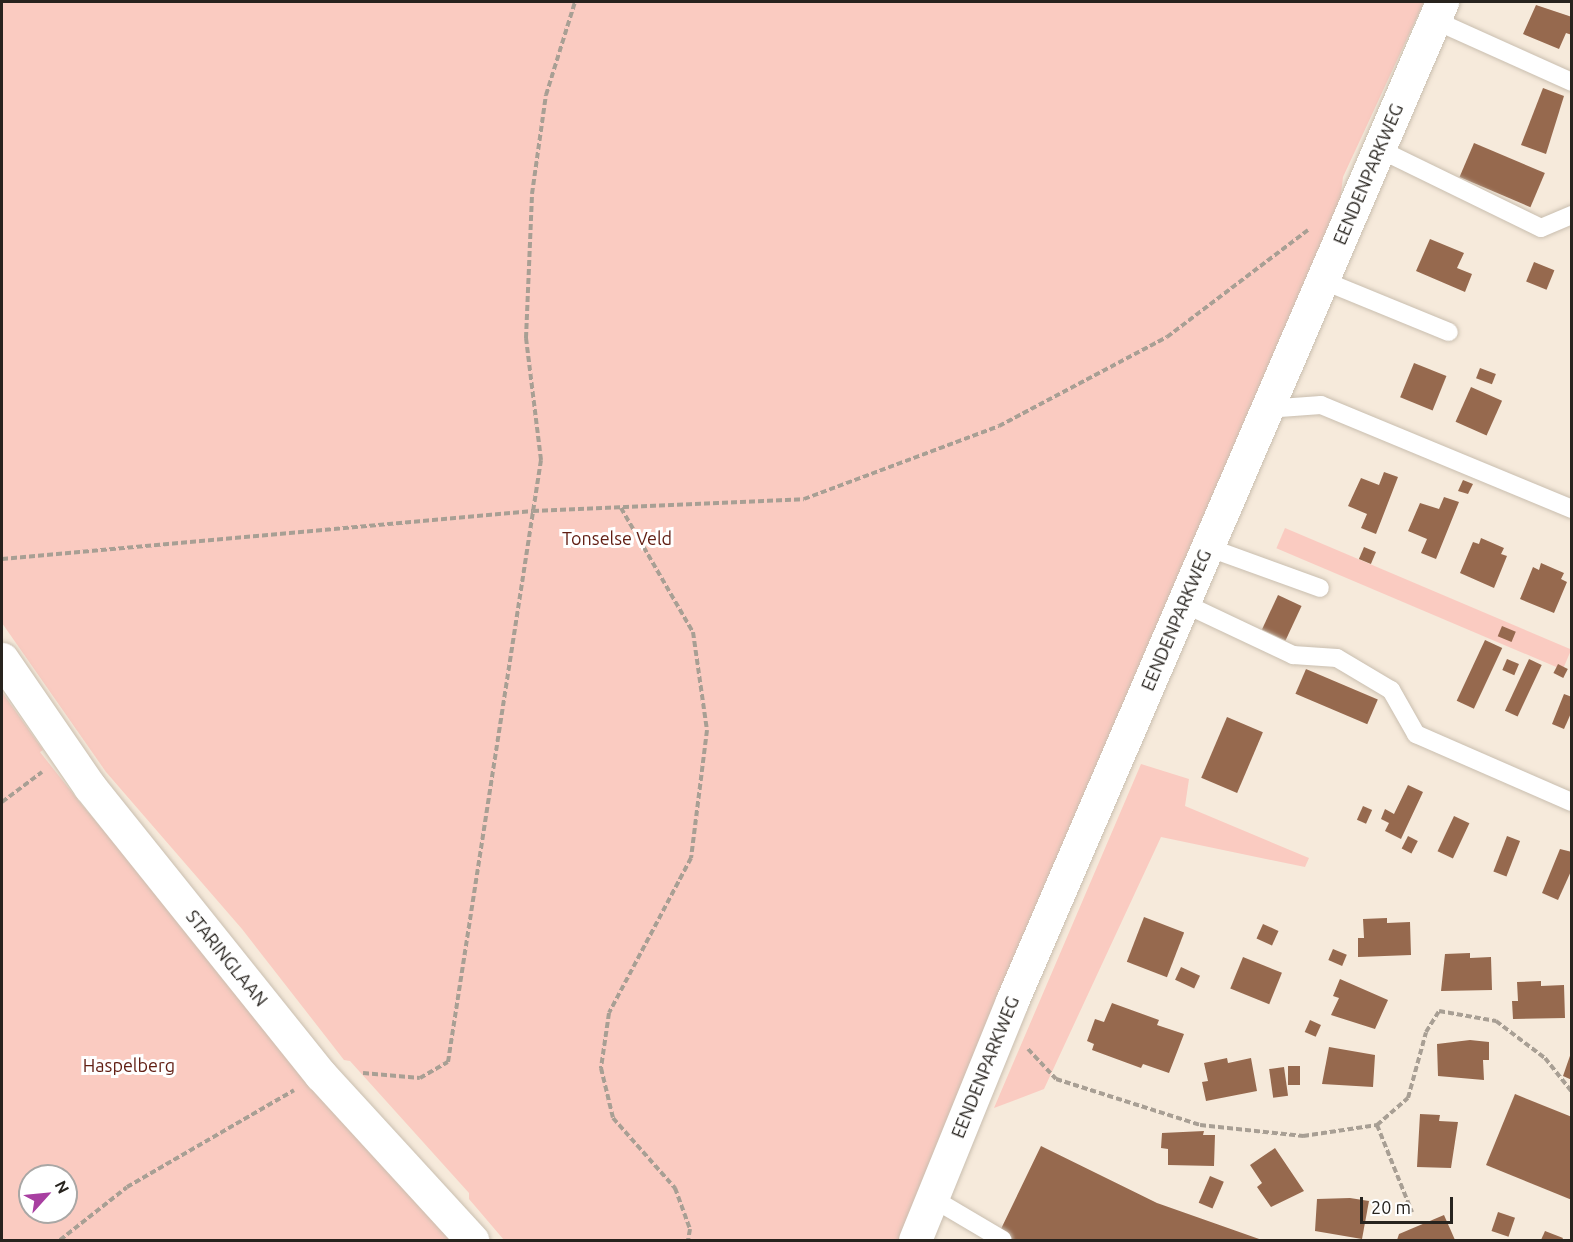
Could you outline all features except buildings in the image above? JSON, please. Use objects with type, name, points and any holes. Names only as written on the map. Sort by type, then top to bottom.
[{"type":"street","name":"EENDENPARKWEG","points":[[915,1240],[1004,1021],[1438,11]]},
{"type":"street","name":"STARINGLAAN","points":[[2,658],[67,753],[321,1075],[472,1240]]},
{"type":"lane","points":[[1438,11],[1572,82]]},
{"type":"lane","points":[[1378,149],[1541,228],[1572,214]]},
{"type":"lane","points":[[1322,280],[1449,332]]},
{"type":"lane","points":[[1266,409],[1321,405],[1571,506]]},
{"type":"lane","points":[[1207,547],[1320,588]]},
{"type":"lane","points":[[1183,603],[1293,655],[1337,658],[1391,690],[1416,735],[1572,802]]},
{"type":"lane","points":[[932,1198],[1003,1240]]},
{"type":"path","points":[[60,1240],[127,1187],[321,1075],[340,1071],[420,1078],[448,1062],[541,460],[526,338],[532,194],[546,95],[575,2]]},
{"type":"path","points":[[2,559],[533,512],[804,499],[999,426],[1167,337],[1316,224]]},
{"type":"path","points":[[621,508],[693,632],[707,730],[691,858],[609,1013],[601,1068],[613,1119],[675,1188],[690,1229],[688,1240]]},
{"type":"path","points":[[2,802],[67,753]]},
{"type":"path","points":[[1004,1021],[1056,1079],[1200,1125],[1303,1136],[1377,1125],[1408,1098],[1426,1032],[1438,1011],[1496,1021],[1545,1058],[1572,1092]]},
{"type":"path","points":[[1377,1125],[1412,1212]]},
{"type":"green space","name":"Tonselse Veld","points":[[2,2],[1424,2],[1343,177],[1338,220],[903,1240],[504,1240],[469,1199],[469,1193],[350,1061],[344,1060],[242,929],[106,772],[2,623]]},
{"type":"green space","points":[[1285,528],[1571,650],[1563,670],[1276,548]]},
{"type":"green space","name":"Haspelberg","points":[[2,692],[43,750],[40,752],[82,805],[450,1240],[2,1240]]},
{"type":"green space","points":[[1141,764],[1189,779],[1185,806],[1309,858],[1305,867],[1161,837],[1044,1089],[994,1108]]}]
